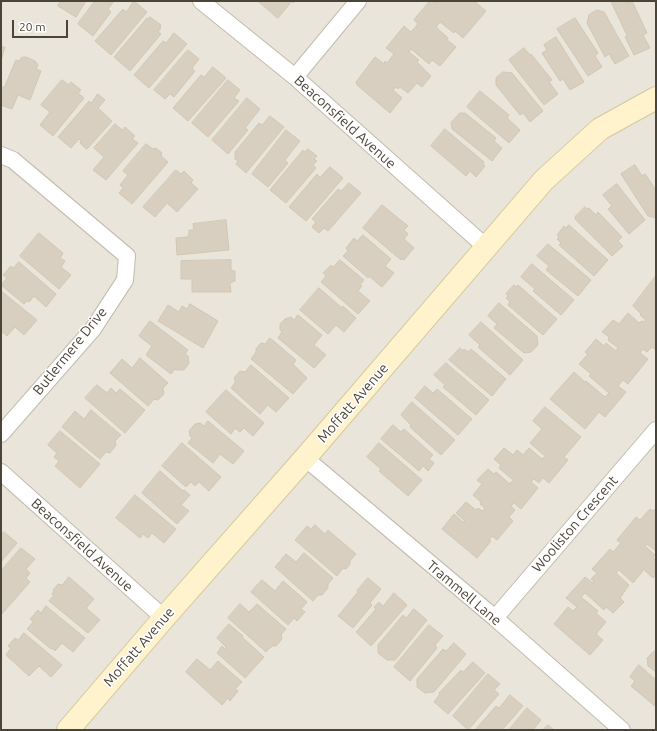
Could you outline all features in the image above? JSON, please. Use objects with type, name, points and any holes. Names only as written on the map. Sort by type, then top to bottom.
[{"type":"street","name":"Beaconsfield Avenue","points":[[201,1],[295,77],[486,247]]},
{"type":"street","points":[[295,77],[358,1]]},
{"type":"street","name":"Moffatt Avenue","points":[[68,730],[305,458],[544,180],[600,129],[656,98]]},
{"type":"street","name":"Butlermere Drive","points":[[1,155],[13,160],[127,256],[125,280],[92,329],[1,434]]},
{"type":"street","name":"Wooliston Crescent","points":[[495,618],[656,430]]},
{"type":"street","name":"Trammell Lane","points":[[305,458],[495,618],[622,730]]},
{"type":"street","name":"Beaconsfield Avenue","points":[[1,472],[164,618]]},
{"type":"shaded area","points":[[1,1],[656,1],[656,730],[1,730]]},
{"type":"building","points":[[61,1],[86,1],[76,17],[58,6]]},
{"type":"building","points":[[95,1],[114,1],[108,9],[111,12],[93,36],[78,24]]},
{"type":"building","points":[[134,1],[147,12],[111,55],[95,41],[123,9],[126,12]]},
{"type":"building","points":[[258,1],[292,1],[278,18]]},
{"type":"building","points":[[430,1],[436,3],[438,1],[474,1],[486,11],[463,38],[440,22],[436,27],[448,38],[447,40],[456,47],[440,66],[432,60],[429,64],[411,49],[409,52],[419,60],[417,62],[431,76],[422,87],[417,83],[408,93],[400,87],[398,89],[396,87],[393,90],[402,98],[390,113],[357,85],[356,82],[375,57],[384,64],[385,61],[387,63],[394,54],[386,48],[404,26],[411,32],[418,24],[414,20]]},
{"type":"building","points":[[611,1],[625,1],[626,3],[632,1],[647,33],[643,35],[650,48],[634,55],[625,37],[627,36]]},
{"type":"building","points":[[597,10],[604,12],[629,56],[615,64],[609,54],[605,57],[587,23],[589,15]]},
{"type":"building","points":[[150,17],[161,25],[158,32],[161,34],[130,71],[114,57],[147,18],[149,19]]},
{"type":"building","points":[[575,18],[598,53],[595,56],[602,67],[588,76],[557,29]]},
{"type":"building","points":[[174,33],[187,44],[149,88],[134,75],[163,41],[166,43]]},
{"type":"building","points":[[556,37],[584,82],[570,90],[563,79],[560,81],[542,53],[547,50],[544,45]]},
{"type":"building","points":[[1,47],[5,47],[1,61]]},
{"type":"building","points":[[524,48],[530,55],[531,54],[552,80],[549,82],[558,94],[544,105],[509,60]]},
{"type":"building","points":[[188,50],[199,59],[192,68],[195,71],[174,97],[170,94],[165,99],[154,90]]},
{"type":"building","points":[[26,57],[35,61],[38,65],[36,69],[41,71],[30,100],[18,95],[12,109],[1,105],[1,88],[4,88],[16,60],[20,61],[21,58]]},
{"type":"building","points":[[213,67],[226,78],[188,121],[173,108],[201,75],[204,77]]},
{"type":"building","points":[[503,72],[512,73],[543,111],[530,122],[523,113],[520,115],[496,85],[496,78]]},
{"type":"building","points":[[62,80],[69,85],[71,82],[81,90],[78,93],[84,98],[53,136],[40,125],[50,112],[41,105]]},
{"type":"building","points":[[228,80],[240,90],[234,98],[239,101],[208,137],[192,123]]},
{"type":"building","points":[[480,91],[509,115],[507,118],[520,130],[509,143],[467,107]]},
{"type":"building","points":[[98,94],[105,100],[98,108],[112,121],[88,148],[86,149],[80,143],[81,141],[79,139],[71,148],[58,137],[89,101],[91,103]]},
{"type":"building","points":[[247,98],[260,109],[245,128],[248,130],[228,154],[212,140]]},
{"type":"building","points":[[460,113],[465,113],[496,138],[494,141],[502,148],[492,161],[452,129],[451,123]]},
{"type":"building","points":[[270,116],[284,127],[246,173],[236,164],[238,161],[235,159],[235,152],[259,123],[262,125]]},
{"type":"building","points":[[115,124],[122,130],[125,127],[135,136],[132,139],[138,143],[106,180],[93,170],[104,157],[94,148]]},
{"type":"building","points":[[445,129],[484,162],[483,164],[485,166],[476,177],[470,171],[466,176],[431,146]]},
{"type":"building","points":[[286,130],[300,141],[285,160],[288,163],[268,187],[252,174]]},
{"type":"building","points":[[146,144],[153,149],[156,148],[162,153],[161,156],[168,162],[132,204],[119,193],[123,188],[120,185],[128,175],[123,171]]},
{"type":"building","points":[[308,149],[317,156],[314,159],[317,161],[313,165],[316,168],[286,203],[270,190],[303,150],[305,152]]},
{"type":"building","points":[[635,165],[642,176],[645,174],[656,190],[656,218],[648,216],[621,174]]},
{"type":"building","points":[[330,167],[343,178],[306,221],[289,207],[317,174],[320,177]]},
{"type":"building","points":[[176,170],[181,174],[184,171],[193,180],[191,183],[198,189],[177,212],[167,203],[155,217],[143,207]]},
{"type":"building","points":[[349,183],[361,193],[328,231],[324,228],[319,233],[312,227],[316,222],[312,219],[338,189],[341,191]]},
{"type":"building","points":[[617,184],[645,220],[629,234],[608,209],[612,206],[603,195]]},
{"type":"building","points":[[382,205],[408,226],[404,230],[408,234],[404,239],[414,248],[404,260],[401,260],[363,228]]},
{"type":"building","points":[[585,207],[587,209],[589,208],[596,215],[598,212],[622,237],[618,241],[623,246],[612,256],[575,219],[575,217]]},
{"type":"building","points":[[226,220],[229,250],[177,255],[176,238],[188,237],[189,230],[194,230],[193,224]]},
{"type":"building","points":[[569,225],[608,260],[594,276],[559,245],[561,243],[557,239],[559,237],[557,235],[564,226],[566,228]]},
{"type":"building","points":[[39,233],[63,253],[60,258],[65,261],[61,267],[71,275],[59,289],[20,256]]},
{"type":"building","points":[[363,235],[391,259],[385,266],[394,273],[382,287],[369,276],[368,278],[343,256],[348,251],[346,248],[354,238],[357,241]]},
{"type":"building","points":[[548,244],[591,280],[578,296],[546,270],[549,266],[537,256]]},
{"type":"building","points":[[231,260],[231,270],[235,271],[235,281],[230,283],[231,292],[192,292],[192,279],[181,279],[181,261]]},
{"type":"building","points":[[340,260],[364,280],[358,291],[370,301],[358,314],[321,282],[326,276],[323,273],[331,265],[333,267]]},
{"type":"building","points":[[19,262],[56,294],[46,307],[34,296],[29,302],[27,301],[24,304],[1,285],[7,278],[3,275],[11,266],[13,268]]},
{"type":"building","points":[[532,264],[574,300],[561,315],[533,291],[535,289],[521,277]]},
{"type":"building","points":[[655,277],[656,350],[652,347],[647,352],[643,349],[640,353],[648,359],[628,384],[623,380],[618,386],[626,392],[605,417],[599,412],[585,429],[550,399],[574,372],[605,397],[609,393],[589,376],[591,374],[579,364],[588,354],[585,352],[596,339],[604,346],[606,343],[616,351],[618,348],[608,340],[609,337],[602,332],[613,320],[619,324],[628,313],[639,323],[646,320],[633,306]]},
{"type":"building","points":[[514,285],[516,287],[518,285],[557,319],[543,335],[508,305],[510,302],[506,298],[508,296],[506,294]]},
{"type":"building","points":[[319,288],[356,318],[344,332],[336,325],[328,334],[300,310]]},
{"type":"building","points":[[1,291],[37,320],[24,335],[15,327],[7,336],[1,331]]},
{"type":"building","points":[[499,303],[537,336],[538,345],[531,352],[524,353],[494,328],[497,324],[488,316]]},
{"type":"building","points":[[190,304],[218,321],[203,348],[158,321],[168,305],[179,312],[182,306],[187,309]]},
{"type":"building","points":[[298,315],[322,335],[314,345],[326,355],[314,368],[278,338],[282,332],[280,330],[280,324],[285,319],[291,317],[294,320]]},
{"type":"building","points":[[150,321],[188,350],[185,354],[188,356],[189,363],[184,370],[175,369],[171,374],[146,355],[152,346],[139,336]]},
{"type":"building","points":[[481,322],[523,360],[510,375],[478,347],[480,345],[469,335]]},
{"type":"building","points":[[270,338],[296,360],[293,364],[307,378],[293,394],[251,359],[261,343],[265,344]]},
{"type":"building","points":[[460,348],[463,351],[464,349],[468,352],[471,349],[506,379],[492,396],[449,360]]},
{"type":"building","points":[[140,358],[168,383],[163,388],[164,394],[158,400],[154,399],[148,406],[110,373],[122,359],[132,368]]},
{"type":"building","points":[[446,363],[489,400],[476,415],[443,387],[445,385],[434,375]]},
{"type":"building","points":[[251,365],[289,398],[276,412],[268,405],[260,414],[231,388],[235,383],[234,378],[240,371],[245,372]]},
{"type":"building","points":[[97,385],[107,393],[111,388],[116,393],[120,389],[145,410],[125,433],[85,398]]},
{"type":"building","points":[[425,386],[433,393],[437,389],[472,419],[458,435],[415,398]]},
{"type":"building","points":[[226,390],[264,423],[253,436],[244,428],[240,432],[235,428],[231,434],[206,412]]},
{"type":"building","points":[[412,402],[455,440],[441,455],[410,427],[411,425],[401,415]]},
{"type":"building","points":[[545,407],[581,437],[564,457],[568,460],[549,483],[543,478],[539,483],[534,479],[531,482],[538,488],[521,509],[514,503],[511,506],[515,510],[509,517],[513,521],[497,540],[492,536],[489,540],[491,541],[477,558],[442,529],[454,514],[463,522],[465,521],[456,513],[466,502],[476,510],[478,508],[482,511],[485,508],[473,495],[482,484],[477,480],[488,469],[494,474],[496,472],[510,484],[513,480],[499,468],[501,465],[494,459],[504,448],[513,455],[517,450],[523,455],[529,448],[542,459],[545,456],[530,443],[542,429],[533,421]]},
{"type":"building","points":[[91,410],[121,435],[115,441],[116,445],[110,453],[106,452],[100,459],[62,427],[75,411],[84,419]]},
{"type":"building","points":[[208,421],[244,451],[233,464],[220,454],[213,463],[188,443],[192,438],[189,431],[195,424],[200,423],[204,426]]},
{"type":"building","points":[[393,425],[401,432],[404,429],[433,455],[429,459],[434,463],[428,471],[423,466],[419,471],[381,439]]},
{"type":"building","points":[[60,431],[100,464],[80,488],[55,466],[59,461],[54,457],[57,453],[48,445]]},
{"type":"building","points":[[182,443],[221,477],[209,491],[199,482],[195,486],[191,482],[186,487],[162,466]]},
{"type":"building","points":[[379,443],[422,480],[408,496],[379,471],[381,469],[367,457]]},
{"type":"building","points":[[160,471],[183,491],[184,490],[190,495],[181,505],[189,511],[177,524],[142,493]]},
{"type":"building","points":[[135,495],[176,529],[164,543],[152,533],[148,538],[143,534],[140,538],[116,518]]},
{"type":"building","points":[[656,508],[656,551],[647,544],[645,546],[655,555],[653,557],[656,560],[656,575],[653,578],[643,569],[633,583],[619,570],[616,573],[629,585],[620,598],[624,602],[613,613],[606,607],[604,610],[585,593],[581,597],[598,611],[596,613],[606,622],[596,634],[603,640],[590,655],[554,624],[568,607],[573,611],[577,607],[566,598],[585,577],[593,583],[594,582],[591,579],[597,573],[592,569],[610,549],[613,552],[621,543],[617,540],[636,517],[640,520],[650,509],[653,511]]},
{"type":"building","points":[[315,525],[325,534],[328,530],[356,554],[346,569],[343,568],[337,576],[295,540],[307,526],[311,529]]},
{"type":"building","points":[[4,532],[17,543],[1,562],[1,535]]},
{"type":"building","points":[[21,548],[35,559],[26,569],[30,573],[26,578],[30,582],[1,615],[1,571]]},
{"type":"building","points":[[304,553],[333,578],[328,584],[328,588],[322,595],[318,595],[313,601],[275,567],[286,554],[296,562]]},
{"type":"building","points":[[69,577],[94,599],[86,608],[100,620],[88,633],[49,601],[54,595],[52,594],[54,591],[53,590],[58,584],[62,585]]},
{"type":"building","points":[[368,578],[381,589],[370,603],[372,605],[353,628],[338,616]]},
{"type":"building","points":[[262,580],[275,591],[283,581],[307,602],[301,609],[305,612],[297,621],[294,618],[288,625],[251,592]]},
{"type":"building","points":[[394,593],[407,605],[371,646],[356,632],[376,609],[374,607],[379,602],[383,606]]},
{"type":"building","points":[[240,604],[249,612],[257,604],[286,629],[281,635],[282,639],[276,646],[272,646],[266,652],[228,618]]},
{"type":"building","points":[[46,606],[85,638],[73,652],[62,643],[55,651],[52,648],[51,649],[27,629],[33,622],[30,619],[38,610],[41,613]]},
{"type":"building","points":[[414,609],[427,620],[395,660],[387,660],[378,653],[378,645],[403,615],[406,618]]},
{"type":"building","points":[[229,624],[264,657],[245,678],[217,653],[222,646],[225,649],[226,647],[217,638]]},
{"type":"building","points":[[429,625],[443,636],[435,645],[437,648],[410,681],[394,667]]},
{"type":"building","points":[[24,633],[62,665],[51,677],[39,666],[29,676],[6,655],[11,648],[8,646],[15,638],[18,640]]},
{"type":"building","points":[[454,643],[466,654],[434,692],[425,693],[417,687],[417,679],[443,649],[446,651]]},
{"type":"building","points":[[656,651],[656,672],[648,666],[647,658]]},
{"type":"building","points":[[197,659],[210,670],[218,661],[242,682],[235,689],[238,691],[230,701],[228,698],[222,705],[186,672]]},
{"type":"building","points":[[473,662],[485,673],[448,714],[434,702],[440,694],[439,693],[461,670],[463,672]]},
{"type":"building","points":[[639,665],[656,680],[656,707],[631,686],[635,681],[630,677]]},
{"type":"building","points":[[488,674],[500,684],[494,690],[499,694],[468,730],[453,716]]},
{"type":"building","points":[[510,695],[523,706],[502,730],[475,730],[496,706],[499,708]]},
{"type":"building","points":[[527,708],[541,720],[533,730],[509,730]]},
{"type":"building","points":[[548,725],[554,730],[543,730]]}]
